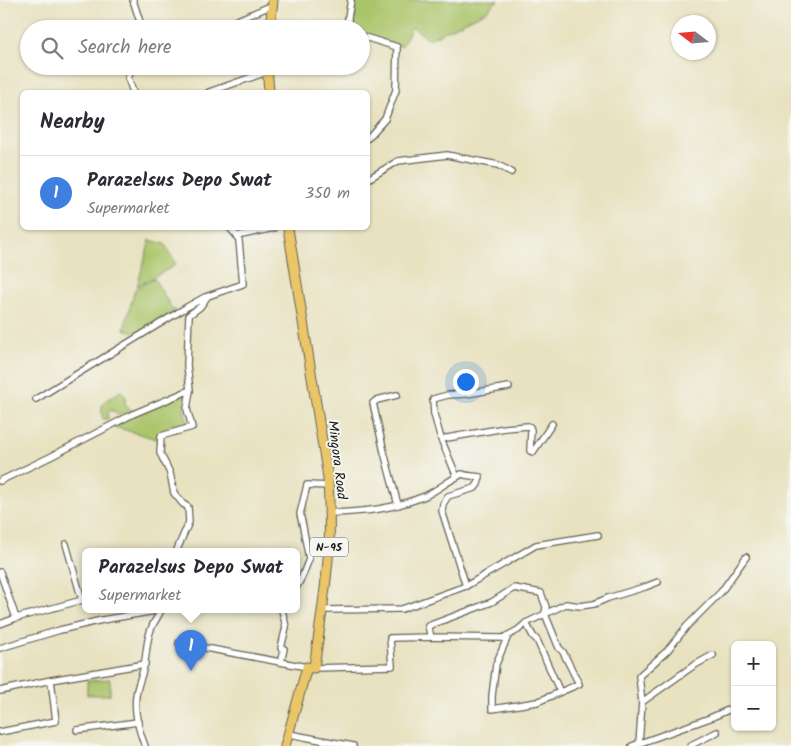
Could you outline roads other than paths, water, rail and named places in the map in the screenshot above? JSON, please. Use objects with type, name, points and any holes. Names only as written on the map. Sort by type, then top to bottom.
[{"type":"main road","points":[[271,20],[273,2]]},
{"type":"main road","points":[[268,75],[269,90]]},
{"type":"main road","name":"Mingora Road","points":[[285,746],[310,667],[323,610],[330,513],[328,478],[288,230]]},
{"type":"street","points":[[133,0],[139,20]]},
{"type":"street","points":[[348,20],[351,0]]},
{"type":"street","points":[[235,20],[273,2]]},
{"type":"street","points":[[370,39],[396,47],[396,90],[385,119],[370,136]]},
{"type":"street","points":[[129,75],[128,78],[133,90]]},
{"type":"street","points":[[214,90],[252,75]]},
{"type":"street","points":[[370,178],[398,161],[447,155],[498,165],[511,172]]},
{"type":"street","points":[[36,399],[187,306],[208,296],[243,284],[239,241],[232,230]]},
{"type":"street","points":[[237,236],[265,230]]},
{"type":"street","points":[[178,548],[189,522],[188,507],[174,493],[170,473],[160,453],[161,436],[192,427],[187,409],[190,390],[187,365],[189,315],[200,308],[208,296]]},
{"type":"street","points":[[456,477],[441,439],[434,414],[433,399],[448,395],[509,387]]},
{"type":"street","points":[[0,481],[133,414],[190,390]]},
{"type":"street","points":[[397,395],[377,400],[373,403],[398,505]]},
{"type":"street","points":[[441,439],[528,426],[532,430],[530,451],[533,452],[552,424]]},
{"type":"street","points":[[330,513],[362,512],[386,508],[427,495],[462,474],[480,476],[475,488],[448,496],[443,504],[442,512],[466,586]]},
{"type":"street","points":[[300,581],[309,559],[300,514],[308,485],[329,486]]},
{"type":"street","points":[[323,610],[402,609],[466,586],[536,545],[598,534]]},
{"type":"street","points":[[66,544],[82,594]]},
{"type":"street","points":[[639,744],[642,702],[639,676],[667,651],[687,626],[721,592],[746,557]]},
{"type":"street","points":[[0,572],[16,618]]},
{"type":"street","points":[[179,642],[310,667],[392,666],[390,638],[503,638],[526,623],[566,604],[580,606],[594,604],[658,582]]},
{"type":"street","points":[[431,637],[428,626],[492,602],[514,588],[541,593],[546,607],[545,614],[560,649],[579,684],[537,702],[492,709],[496,664],[508,636]]},
{"type":"street","points":[[0,624],[82,601]]},
{"type":"street","points":[[0,648],[60,630],[143,613]]},
{"type":"street","points":[[146,746],[138,722],[136,694],[145,664],[147,643],[159,613]]},
{"type":"street","points":[[281,662],[284,649],[281,648],[286,627],[283,613]]},
{"type":"street","points":[[526,623],[537,640],[560,692]]},
{"type":"street","points":[[642,702],[693,666],[713,655]]},
{"type":"street","points":[[0,691],[145,664]]},
{"type":"street","points":[[0,732],[56,721],[51,680]]},
{"type":"street","points":[[632,746],[731,709]]},
{"type":"street","points":[[76,730],[138,722]]},
{"type":"street","points":[[692,746],[717,732]]},
{"type":"street","points":[[289,734],[354,746]]},
{"type":"place","name":"Parazelsus Depo Swat","points":[[191,671]]}]
